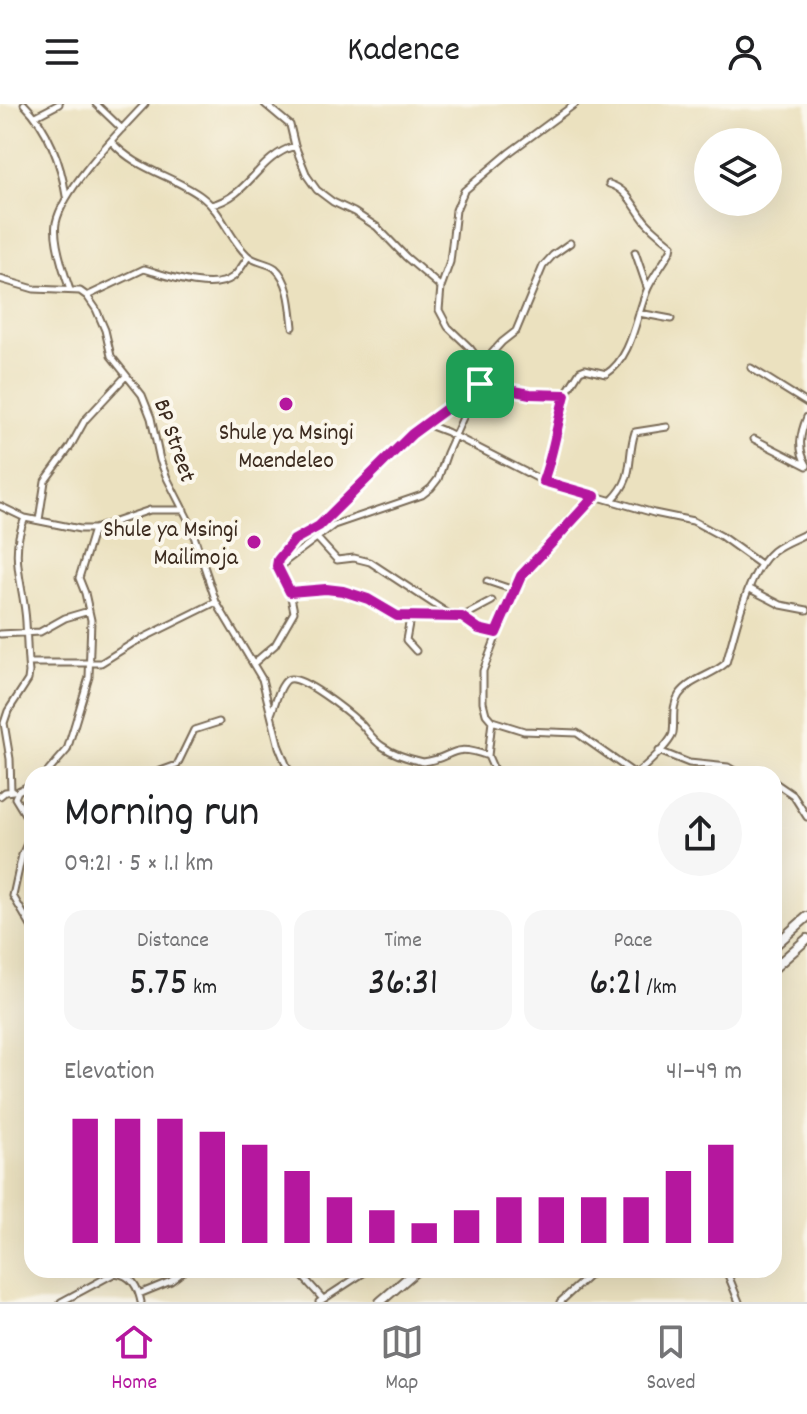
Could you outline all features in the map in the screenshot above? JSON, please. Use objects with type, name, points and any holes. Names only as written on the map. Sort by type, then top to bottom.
[{"type":"highway","points":[[782,939],[807,917]]},
{"type":"highway","points":[[782,961],[807,939]]},
{"type":"highway","points":[[380,1302],[408,1278]]},
{"type":"street","points":[[24,104],[36,116],[60,166],[67,197]]},
{"type":"street","points":[[36,116],[59,104]]},
{"type":"street","points":[[96,104],[122,129]]},
{"type":"street","points":[[70,290],[56,231],[67,197],[145,104]]},
{"type":"street","points":[[265,104],[290,125],[307,176],[317,190],[377,227],[441,287]]},
{"type":"street","points":[[279,571],[286,561],[334,525],[422,495],[438,479],[483,373],[482,364],[442,318],[439,310],[441,287],[450,262],[456,210],[464,191],[575,104]]},
{"type":"street","points":[[112,142],[121,152],[200,195],[211,205],[248,257],[275,268],[291,305],[293,327]]},
{"type":"street","points":[[211,205],[227,200],[242,188],[270,157],[295,146]]},
{"type":"street","points":[[543,481],[556,444],[558,418],[565,395],[580,371],[585,369],[606,374],[612,370],[629,341],[648,288],[672,245],[645,221],[629,197],[609,184]]},
{"type":"street","points":[[482,364],[522,323],[543,266],[570,243]]},
{"type":"street","points":[[635,252],[648,288]]},
{"type":"street","points":[[0,279],[34,289],[70,290],[87,296],[144,269],[187,281],[225,281],[232,278],[248,257]]},
{"type":"street","name":"BP Street","points":[[87,296],[105,330],[111,356],[142,395],[163,469],[195,534],[216,602],[262,679],[287,766]]},
{"type":"street","points":[[639,313],[671,319]]},
{"type":"street","points":[[751,368],[807,403]]},
{"type":"street","points":[[39,520],[45,481],[85,420],[125,377]]},
{"type":"street","points":[[254,663],[275,645],[289,624],[294,605],[277,566],[278,560],[294,540],[319,526],[426,424],[480,384],[530,394],[565,395]]},
{"type":"street","points":[[807,417],[800,439],[807,466]]},
{"type":"street","points":[[426,424],[543,481],[693,521],[721,536],[760,564]]},
{"type":"street","points":[[612,501],[628,477],[635,432],[667,427]]},
{"type":"street","points":[[754,439],[807,466]]},
{"type":"street","points":[[595,496],[525,570],[514,590],[483,671],[483,702],[486,714],[492,721],[524,731],[577,733],[624,766]]},
{"type":"street","points":[[0,506],[25,518],[80,529],[94,529],[150,510],[184,510]]},
{"type":"street","points":[[24,815],[16,794],[9,792],[10,759],[4,723],[28,680],[26,620],[17,574],[18,537],[25,518]]},
{"type":"street","points":[[53,766],[67,750],[84,698],[90,664],[89,611],[79,578],[94,529]]},
{"type":"street","points":[[643,766],[667,745],[673,735],[673,710],[679,696],[688,686],[719,671],[726,663],[760,564],[774,551],[807,533]]},
{"type":"street","points":[[317,538],[337,560],[354,558],[370,562],[453,617]]},
{"type":"street","points":[[487,581],[514,590]]},
{"type":"street","points":[[750,589],[781,605],[807,610]]},
{"type":"street","points":[[290,592],[343,591],[368,599],[386,612],[410,618],[462,617],[492,601]]},
{"type":"street","points":[[28,663],[90,664],[109,660],[133,643],[216,602]]},
{"type":"street","points":[[0,634],[40,632],[65,618],[89,611]]},
{"type":"street","points":[[462,617],[479,629],[496,633]]},
{"type":"street","points":[[410,618],[406,640],[416,651]]},
{"type":"street","points":[[271,716],[284,684],[295,678],[359,723],[380,745],[414,760],[430,761],[459,749],[488,756]]},
{"type":"street","points":[[492,721],[488,756],[492,766]]},
{"type":"street","points":[[174,766],[194,730],[219,722]]},
{"type":"street","points":[[658,750],[689,763],[718,766]]},
{"type":"street","points":[[782,787],[793,795],[807,817]]},
{"type":"street","points":[[24,850],[13,896],[24,915]]},
{"type":"street","points":[[61,1302],[106,1278]]},
{"type":"street","points":[[129,1278],[141,1302]]},
{"type":"street","points":[[139,1294],[175,1278]]},
{"type":"street","points":[[303,1278],[321,1300],[355,1278]]},
{"type":"street","points":[[562,1301],[586,1278]]},
{"type":"street","points":[[729,1278],[739,1302]]},
{"type":"place","name":"Shule ya Msingi Maendeleo","points":[[286,404]]},
{"type":"place","name":"Shule ya Msingi Mailimoja","points":[[254,542]]},
{"type":"route","points":[[480,384],[530,394],[565,395],[558,418],[556,444],[543,481],[595,496],[525,570],[496,633],[479,629],[462,617],[397,616],[368,599],[343,591],[290,592],[282,582],[277,566],[278,560],[294,540],[319,526],[412,434],[480,384]]}]
